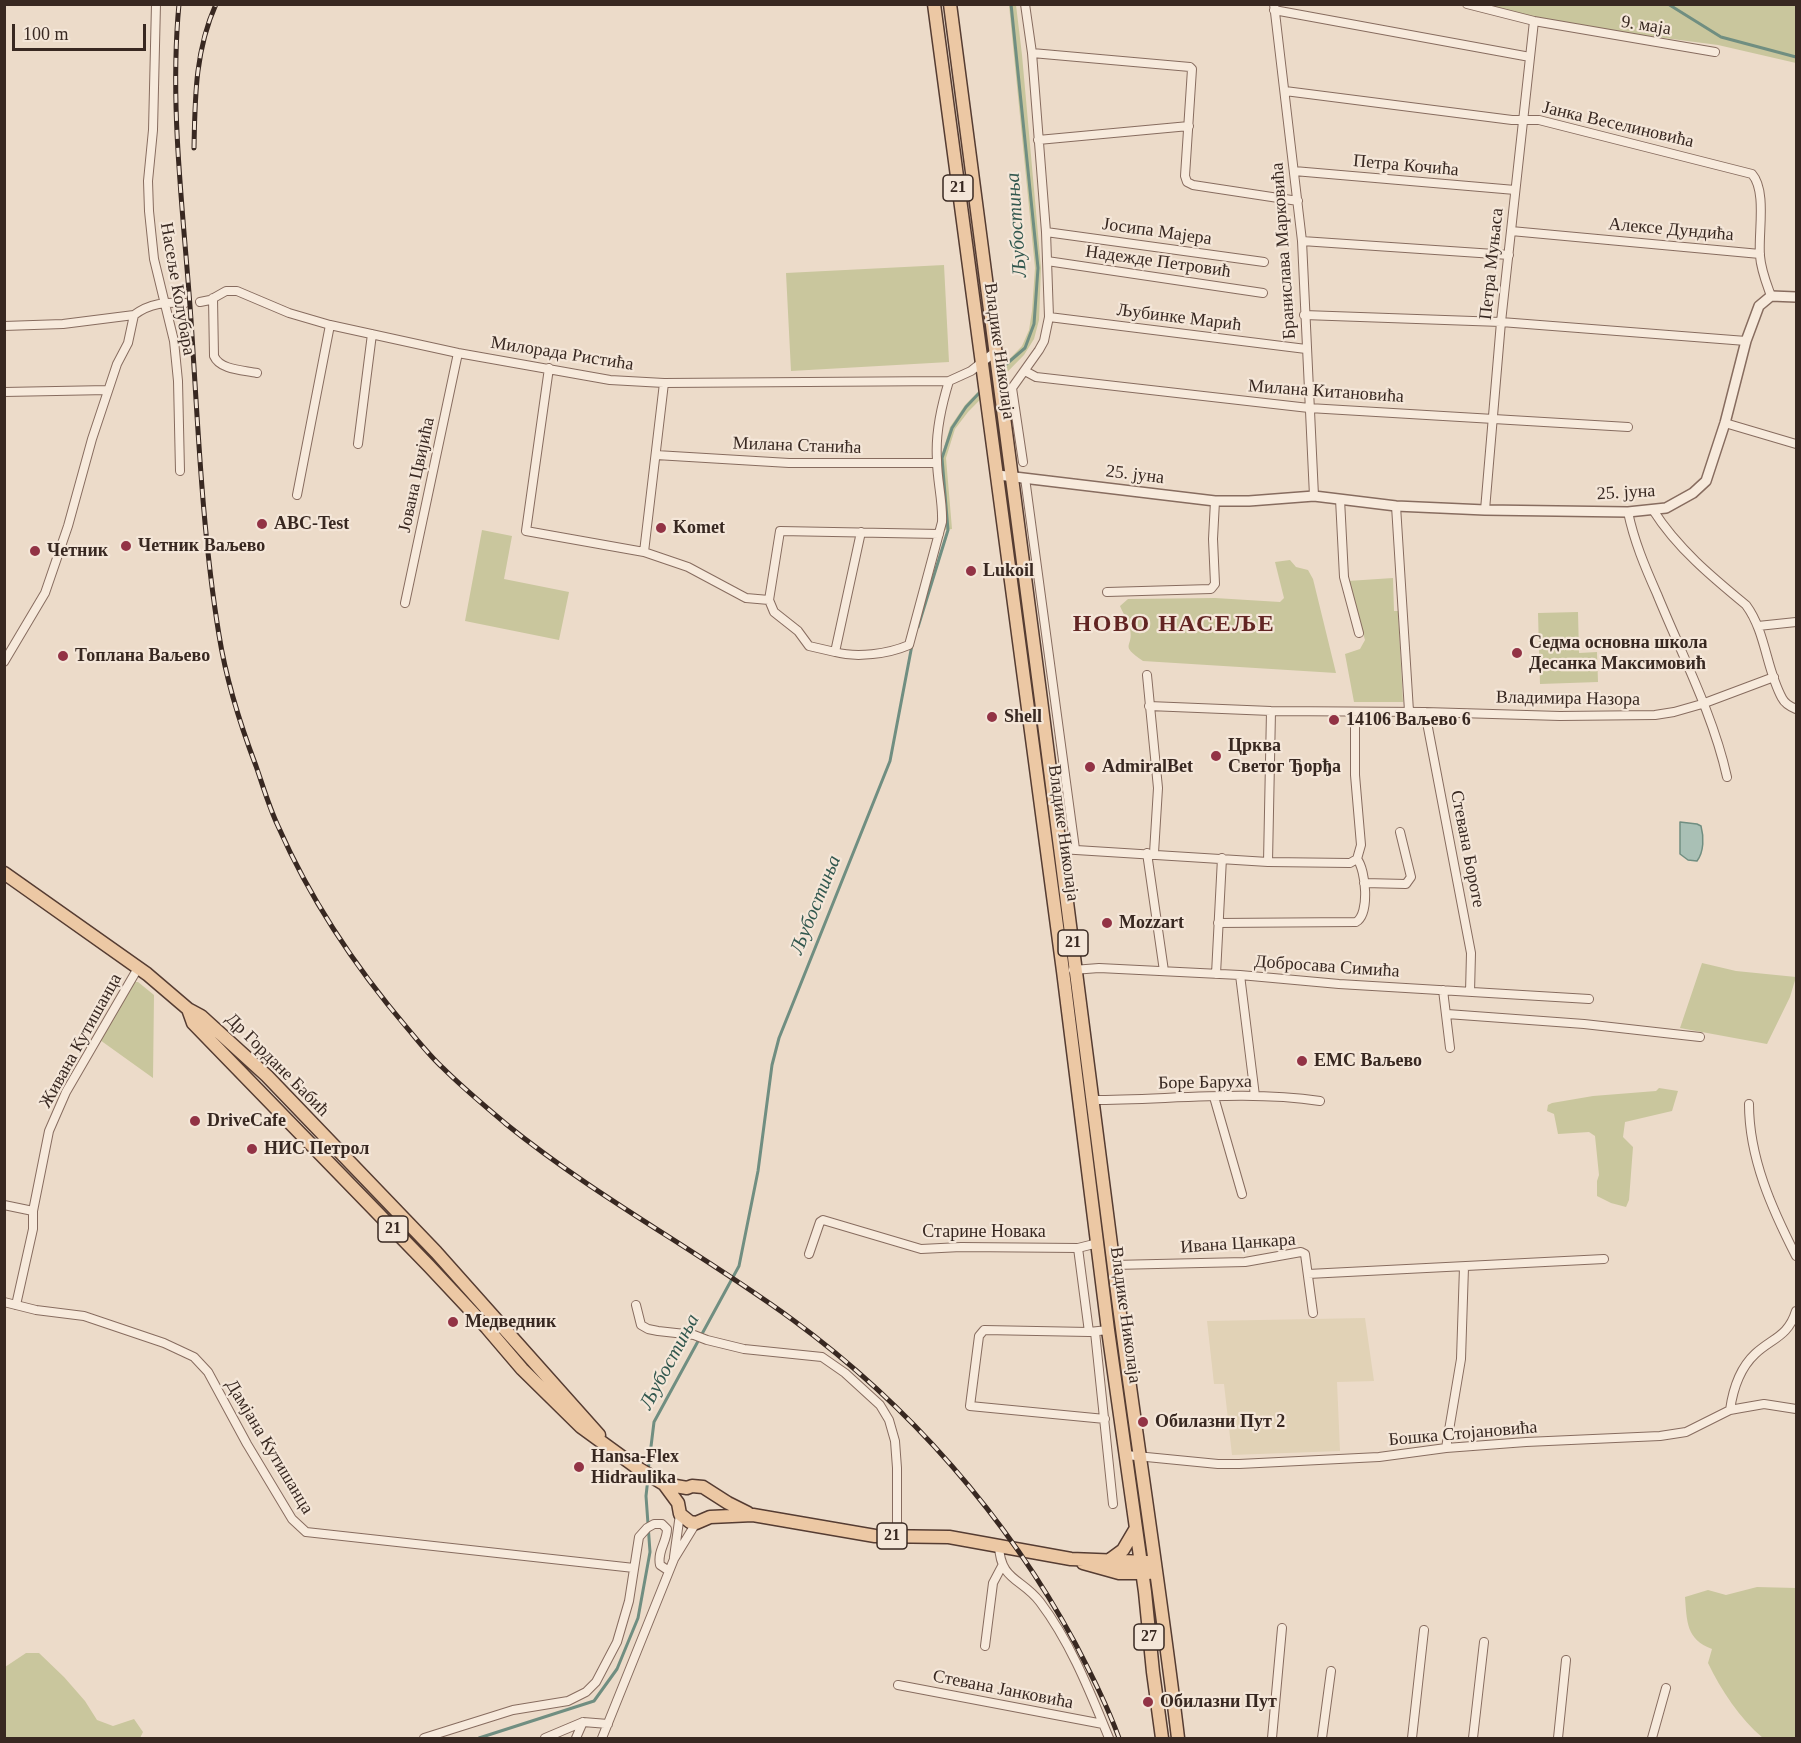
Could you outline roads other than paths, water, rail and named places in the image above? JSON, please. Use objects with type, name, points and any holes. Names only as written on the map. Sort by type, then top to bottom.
[{"type":"main road","name":"Владике Николаја","points":[[933,4],[998,475],[1098,1243],[1097,1331],[1126,1450],[1162,1738]]},
{"type":"main road","name":"Владике Николаја","points":[[950,4],[1113,1265],[1157,1566],[1178,1738]]},
{"type":"main road","name":"Др Гордане Бабић","points":[[4,873],[138,968],[188,1009],[193,1023],[436,1274],[522,1369],[581,1427],[636,1467],[662,1482]]},
{"type":"main road","name":"21","points":[[662,1482],[687,1488],[702,1487],[711,1494],[753,1515]]},
{"type":"main road","name":"21","points":[[662,1482],[690,1522],[696,1523],[710,1517],[753,1515],[875,1536],[949,1537],[1142,1568]]},
{"type":"main road","points":[[679,1508],[679,1497],[687,1488]]},
{"type":"main road","points":[[710,1517],[714,1509],[714,1498],[711,1494]]},
{"type":"main road","points":[[1108,1561],[1123,1550],[1136,1528]]},
{"type":"main road","name":"21","points":[[1071,1558],[1093,1567],[1119,1573],[1157,1566]]},
{"type":"street","name":"Насеље Колубара","points":[[156,4],[154,110],[148,211],[154,259],[174,341],[178,381],[180,471]]},
{"type":"street","points":[[1023,462],[1012,394],[1014,383],[1025,371],[1044,341],[1049,317],[1046,232],[1032,53],[1025,4]]},
{"type":"street","name":"9. маја","points":[[1467,4],[1534,21],[1715,52]]},
{"type":"street","points":[[1274,7],[1530,57]]},
{"type":"street","name":"Бранислава Марковића","points":[[1274,7],[1302,241],[1314,496]]},
{"type":"street","name":"Петра Муњаса","points":[[1485,510],[1515,190],[1534,21]]},
{"type":"street","points":[[1032,53],[1187,66],[1192,69],[1185,176],[1189,183],[1298,201]]},
{"type":"street","name":"Јанка Веселиновића","points":[[1285,91],[1522,121],[1545,121],[1752,174],[1759,184],[1760,254]]},
{"type":"street","points":[[1038,140],[1189,126]]},
{"type":"street","name":"Петра Кочића","points":[[1294,171],[1515,190]]},
{"type":"street","name":"Алексе Дундића","points":[[1511,231],[1760,254]]},
{"type":"street","name":"Јосипа Мајера","points":[[1046,232],[1264,262]]},
{"type":"street","points":[[1302,241],[1509,255]]},
{"type":"street","points":[[1760,254],[1763,274],[1771,296],[1797,297]]},
{"type":"street","name":"Надежде Петровић","points":[[1047,261],[1263,293]]},
{"type":"street","name":"Милорада Ристића","points":[[200,302],[226,291],[237,291],[289,313],[330,325],[458,353],[610,380],[664,383],[949,381],[982,367],[996,358]]},
{"type":"street","name":"25. јуна","points":[[998,475],[1215,501],[1314,496],[1396,506],[1485,510],[1628,512],[1653,510],[1675,504],[1694,494],[1702,486],[1709,473],[1725,423],[1746,341],[1759,306],[1771,296]]},
{"type":"street","points":[[213,298],[214,356],[217,362],[222,366],[257,374]]},
{"type":"street","points":[[4,326],[63,324],[134,315],[140,310],[164,301],[185,303]]},
{"type":"street","points":[[4,662],[45,593],[68,526],[108,390],[117,364],[128,343],[134,315]]},
{"type":"street","points":[[1304,315],[1502,322],[1746,341]]},
{"type":"street","name":"Љубинке Марић","points":[[1049,317],[1306,349]]},
{"type":"street","points":[[297,495],[330,325]]},
{"type":"street","points":[[358,444],[372,334]]},
{"type":"street","name":"Јована Цвијића","points":[[405,603],[458,353]]},
{"type":"street","points":[[549,368],[525,531],[644,552],[688,567],[746,598],[769,600]]},
{"type":"street","name":"Милана Китановића","points":[[1025,371],[1036,376],[1309,408],[1628,427]]},
{"type":"street","points":[[939,534],[780,531],[769,600],[774,612],[798,632],[809,646],[857,654],[893,651],[909,645],[939,534],[942,510],[937,463],[937,428],[949,381]]},
{"type":"street","points":[[644,552],[664,383]]},
{"type":"street","points":[[4,392],[108,390]]},
{"type":"street","points":[[1725,423],[1797,444]]},
{"type":"street","name":"Милана Станића","points":[[656,455],[789,463],[937,463]]},
{"type":"street","points":[[1025,478],[1075,849]]},
{"type":"street","points":[[1340,499],[1344,577],[1359,633]]},
{"type":"street","points":[[1107,592],[1211,589],[1215,584],[1213,539],[1215,501]]},
{"type":"street","points":[[1396,506],[1409,711]]},
{"type":"street","points":[[1653,510],[1696,563],[1746,605],[1758,626],[1782,699],[1797,709]]},
{"type":"street","points":[[1628,512],[1635,542],[1702,704],[1719,748],[1727,777]]},
{"type":"street","points":[[835,652],[861,532]]},
{"type":"street","points":[[1758,626],[1797,622]]},
{"type":"street","points":[[1147,675],[1158,788],[1150,853],[1164,971]]},
{"type":"street","name":"Владимира Назора","points":[[1149,706],[1272,711],[1409,711],[1560,716],[1655,715],[1702,704],[1774,676]]},
{"type":"street","points":[[1268,862],[1272,711]]},
{"type":"street","points":[[1060,849],[1268,862],[1350,863],[1357,859],[1361,845],[1355,775],[1355,711]]},
{"type":"street","name":"Стевана Бороте","points":[[1425,712],[1472,953],[1470,992]]},
{"type":"street","points":[[1364,883],[1407,884],[1411,877],[1400,832]]},
{"type":"street","points":[[1216,974],[1222,858]]},
{"type":"street","points":[[1218,923],[1356,922],[1364,915],[1366,908],[1361,866],[1357,859]]},
{"type":"street","name":"Живана Кутишанца","points":[[16,1305],[33,1229],[33,1211],[49,1131],[66,1092],[138,968]]},
{"type":"street","name":"Добросава Симића","points":[[1063,971],[1076,969],[1240,975],[1339,984],[1589,999]]},
{"type":"street","points":[[1240,975],[1256,1096]]},
{"type":"street","points":[[1443,990],[1450,1048]]},
{"type":"street","points":[[1446,1014],[1584,1024],[1700,1037]]},
{"type":"street","name":"Боре Баруха","points":[[1092,1100],[1256,1096],[1294,1097],[1320,1101]]},
{"type":"street","points":[[1214,1097],[1242,1194]]},
{"type":"street","points":[[1749,1104],[1751,1130],[1765,1188],[1771,1205],[1797,1256]]},
{"type":"street","points":[[4,1205],[33,1211]]},
{"type":"street","name":"Старине Новака","points":[[808,1254],[820,1221],[823,1220],[930,1250],[961,1247],[1078,1248],[1098,1243]]},
{"type":"street","points":[[1078,1248],[1097,1331],[1113,1504]]},
{"type":"street","name":"Ивана Цанкара","points":[[1113,1265],[1245,1262],[1296,1251],[1305,1254],[1313,1313]]},
{"type":"street","points":[[1308,1274],[1604,1259]]},
{"type":"street","points":[[1446,1448],[1461,1359],[1464,1267]]},
{"type":"street","name":"Дамјана Кутишанца","points":[[4,1302],[36,1310],[84,1316],[164,1343],[194,1357],[208,1372],[246,1444],[292,1520],[306,1532],[634,1568]]},
{"type":"street","points":[[636,1305],[643,1328],[694,1335],[744,1349],[822,1357],[845,1373],[880,1405],[889,1420],[895,1441],[897,1468],[897,1537]]},
{"type":"street","points":[[1730,1410],[1735,1387],[1743,1368],[1755,1354],[1788,1329],[1797,1311]]},
{"type":"street","points":[[1097,1331],[984,1330],[979,1336],[970,1406],[1105,1419]]},
{"type":"street","name":"Бошка Стојановића","points":[[1108,1448],[1126,1450],[1140,1456],[1210,1464],[1379,1457],[1446,1448],[1679,1434],[1693,1430],[1730,1410],[1764,1404],[1797,1409]]},
{"type":"street","points":[[674,1559],[679,1508]]},
{"type":"street","points":[[602,1738],[674,1559],[696,1523]]},
{"type":"street","points":[[424,1738],[513,1710],[568,1701],[586,1692],[596,1682],[617,1642],[629,1601],[639,1537],[643,1531],[654,1524],[662,1524],[667,1529],[658,1556],[660,1565],[669,1571]]},
{"type":"street","points":[[999,1545],[1002,1566],[1041,1602],[1074,1658],[1109,1738]]},
{"type":"street","points":[[985,1646],[994,1576],[1002,1566]]},
{"type":"street","points":[[1272,1738],[1282,1628]]},
{"type":"street","points":[[1412,1738],[1424,1630]]},
{"type":"street","points":[[1473,1738],[1484,1642]]},
{"type":"street","points":[[1558,1738],[1566,1660]]},
{"type":"street","points":[[1322,1738],[1331,1671]]},
{"type":"street","name":"Стевана Јанковића","points":[[898,1685],[1103,1724]]},
{"type":"street","points":[[1652,1738],[1666,1688]]},
{"type":"street","points":[[544,1738],[583,1722],[608,1724]]},
{"type":"street","points":[[576,1738],[583,1722]]},
{"type":"waterway","name":"Љубостиња","points":[[1003,367],[1025,348],[1034,324],[1038,268],[1011,4]]},
{"type":"waterway","points":[[1668,4],[1721,37],[1796,57]]},
{"type":"waterway","name":"Љубостиња","points":[[918,627],[948,530],[942,458],[952,428],[966,407],[982,390]]},
{"type":"waterway","name":"Љубостиња","points":[[648,1471],[654,1422],[739,1266],[758,1171],[772,1065],[779,1038],[890,761],[912,645]]},
{"type":"waterway","name":"Љубостиња","points":[[479,1738],[594,1701],[617,1669],[638,1618],[650,1552],[646,1496],[648,1478]]},
{"type":"railway","points":[[179,4],[176,43],[179,162],[201,478],[213,596],[222,652],[239,718],[272,811],[304,880],[370,982],[429,1054],[466,1090],[540,1151],[793,1320],[836,1353],[915,1426],[952,1466],[1019,1551],[1075,1643],[1119,1738]]},
{"type":"railway","points":[[194,148],[200,57],[216,4]]},
{"type":"place","name":"ABC-Test","points":[[262,524]]},
{"type":"place","name":"Komet","points":[[661,528]]},
{"type":"place","name":"Четник Ваљево","points":[[126,546]]},
{"type":"place","name":"Четник","points":[[35,551]]},
{"type":"place","name":"Lukoil","points":[[971,571]]},
{"type":"place","name":"Седма основна школа Десанка Максимовић","points":[[1517,653]]},
{"type":"place","name":"Топлана Ваљево","points":[[63,656]]},
{"type":"place","name":"Shell","points":[[992,717]]},
{"type":"place","name":"14106 Ваљево 6","points":[[1334,720]]},
{"type":"place","name":"Црква Светог Ђорђа","points":[[1216,756]]},
{"type":"place","name":"AdmiralBet","points":[[1090,767]]},
{"type":"place","name":"Mozzart","points":[[1107,923]]},
{"type":"place","name":"ЕМС Ваљево","points":[[1302,1061]]},
{"type":"place","name":"DriveCafe","points":[[195,1121]]},
{"type":"place","name":"НИС Петрол","points":[[252,1149]]},
{"type":"place","name":"Медведник","points":[[453,1322]]},
{"type":"place","name":"Обилазни Пут 2","points":[[1143,1422]]},
{"type":"place","name":"Hansa-Flex Hidraulika","points":[[579,1467]]},
{"type":"place","name":"Обилазни Пут","points":[[1148,1702]]},
{"type":"district","name":"НОВО НАСЕЉЕ","points":[[1174,625]]}]
